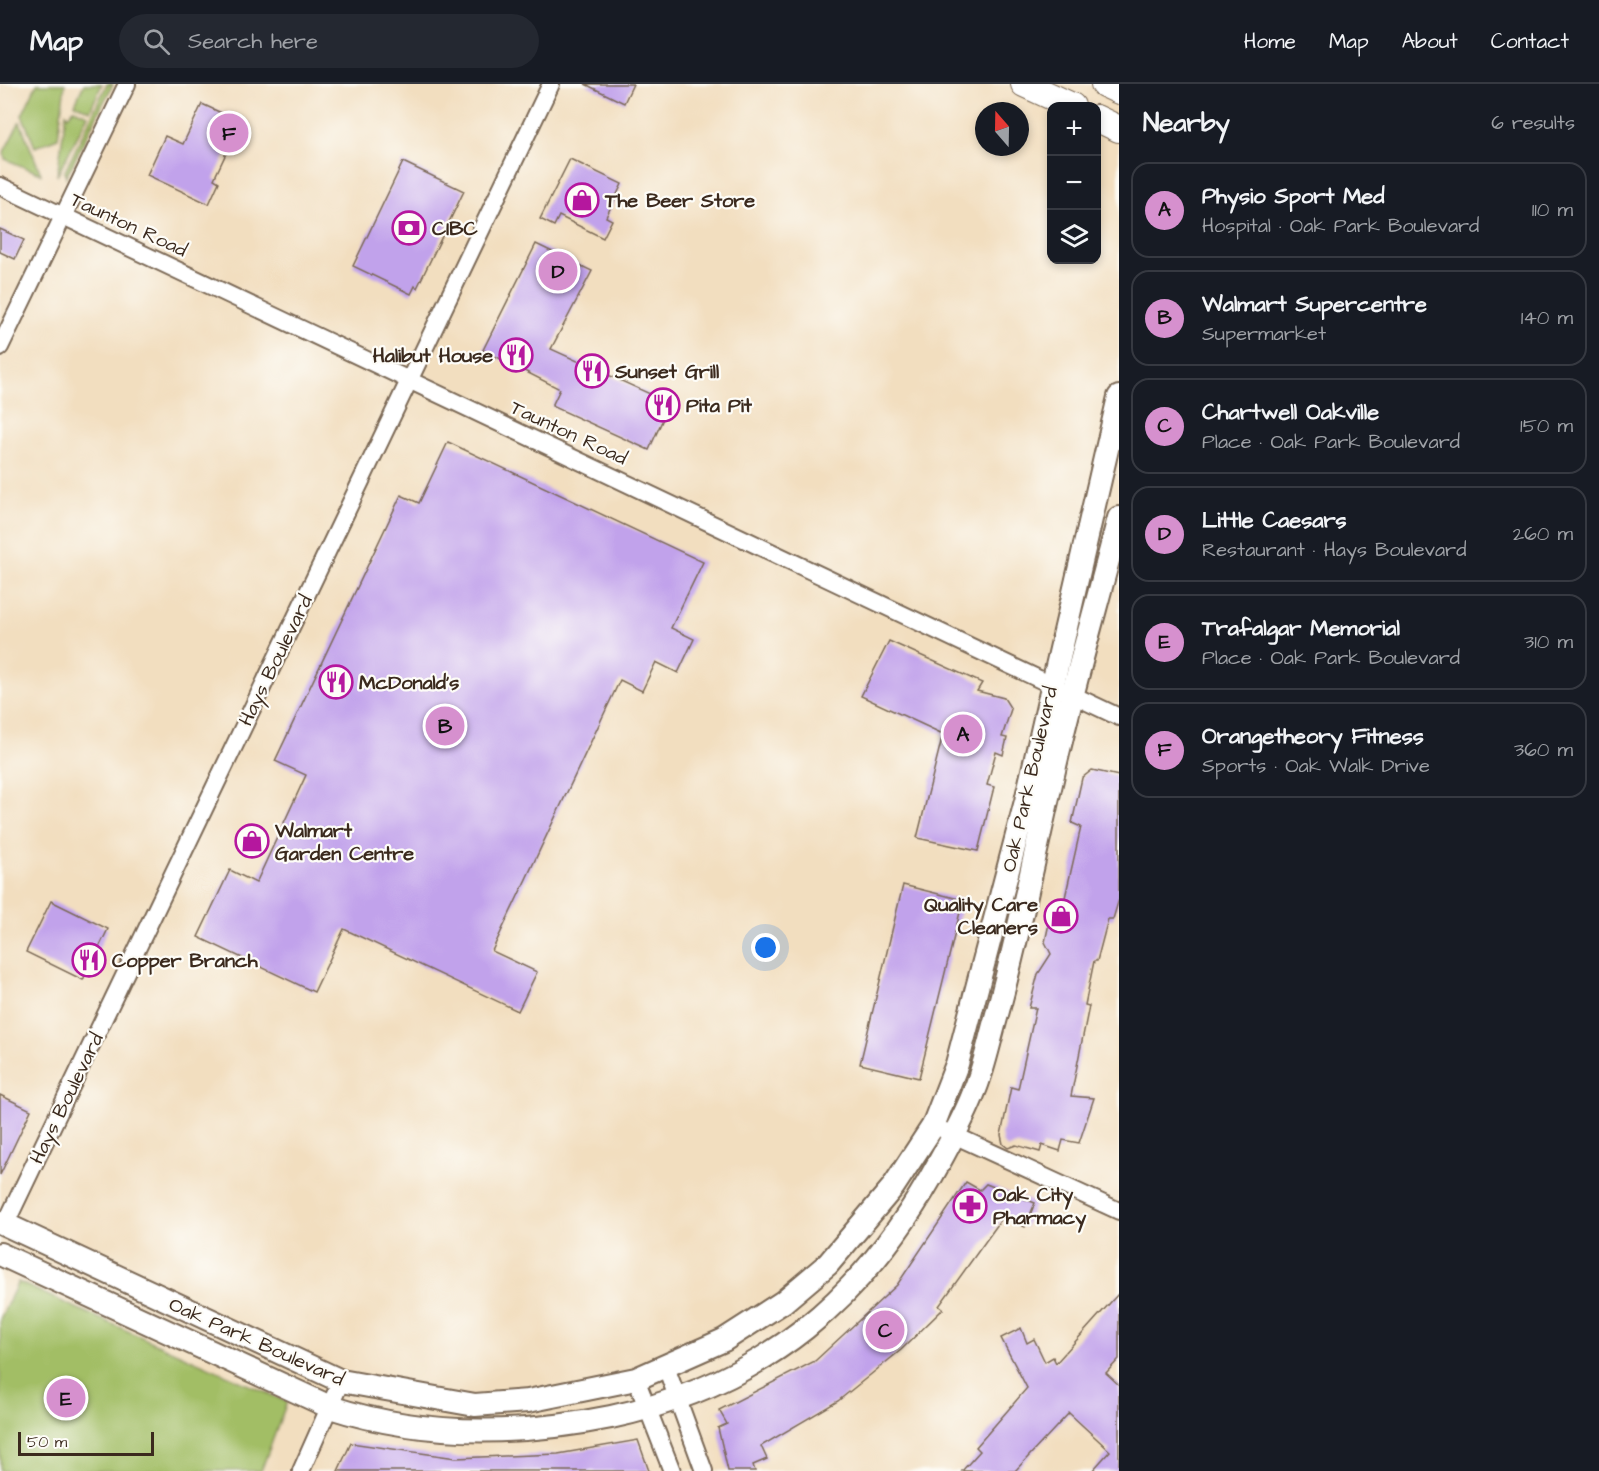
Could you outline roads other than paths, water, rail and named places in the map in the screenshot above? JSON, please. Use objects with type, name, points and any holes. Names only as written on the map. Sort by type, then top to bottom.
[{"type":"main road","points":[[1024,84],[1063,102]]},
{"type":"main road","points":[[1104,84],[1119,91]]},
{"type":"main road","points":[[1101,120],[1119,129]]},
{"type":"street","points":[[0,347],[127,84]]},
{"type":"street","name":"Hays Boulevard","points":[[2,1228],[551,84]]},
{"type":"street","name":"Taunton Road","points":[[0,186],[1119,717]]},
{"type":"street","name":"Oak Park Boulevard","points":[[2,1228],[341,1381],[475,1405],[528,1401],[636,1379],[724,1340],[783,1302],[828,1264],[893,1187],[933,1126],[957,1064],[1026,801],[1119,397]]},
{"type":"street","name":"Oak Park Boulevard","points":[[0,1254],[330,1407],[365,1418],[458,1432],[559,1428],[648,1409],[678,1400],[759,1361],[803,1332],[831,1307],[885,1248],[925,1190],[975,1092],[1012,963],[1072,694],[1119,518]]},
{"type":"street","points":[[933,1126],[1119,1211]]},
{"type":"street","points":[[666,1367],[704,1471]]},
{"type":"street","points":[[636,1379],[672,1471]]},
{"type":"street","points":[[301,1471],[341,1381]]},
{"type":"place","name":"Orangetheory Fitness","points":[[229,133]]},
{"type":"place","name":"The Beer Store","points":[[582,200]]},
{"type":"place","name":"CIBC","points":[[409,228]]},
{"type":"place","name":"Little Caesars","points":[[558,271]]},
{"type":"place","name":"Halibut House","points":[[516,355]]},
{"type":"place","name":"Sunset Grill","points":[[592,371]]},
{"type":"place","name":"Pita Pit","points":[[663,405]]},
{"type":"place","name":"McDonald's","points":[[336,682]]},
{"type":"place","name":"Walmart Supercentre","points":[[445,726]]},
{"type":"place","name":"Physio Sport Med","points":[[963,734]]},
{"type":"place","name":"Walmart Garden Centre","points":[[252,841]]},
{"type":"place","name":"Quality Care Cleaners","points":[[1061,916]]},
{"type":"place","name":"Copper Branch","points":[[89,960]]},
{"type":"place","name":"Oak City Pharmacy","points":[[970,1206]]},
{"type":"place","name":"Chartwell Oakville","points":[[885,1330]]},
{"type":"place","name":"Trafalgar Memorial","points":[[66,1398]]}]
